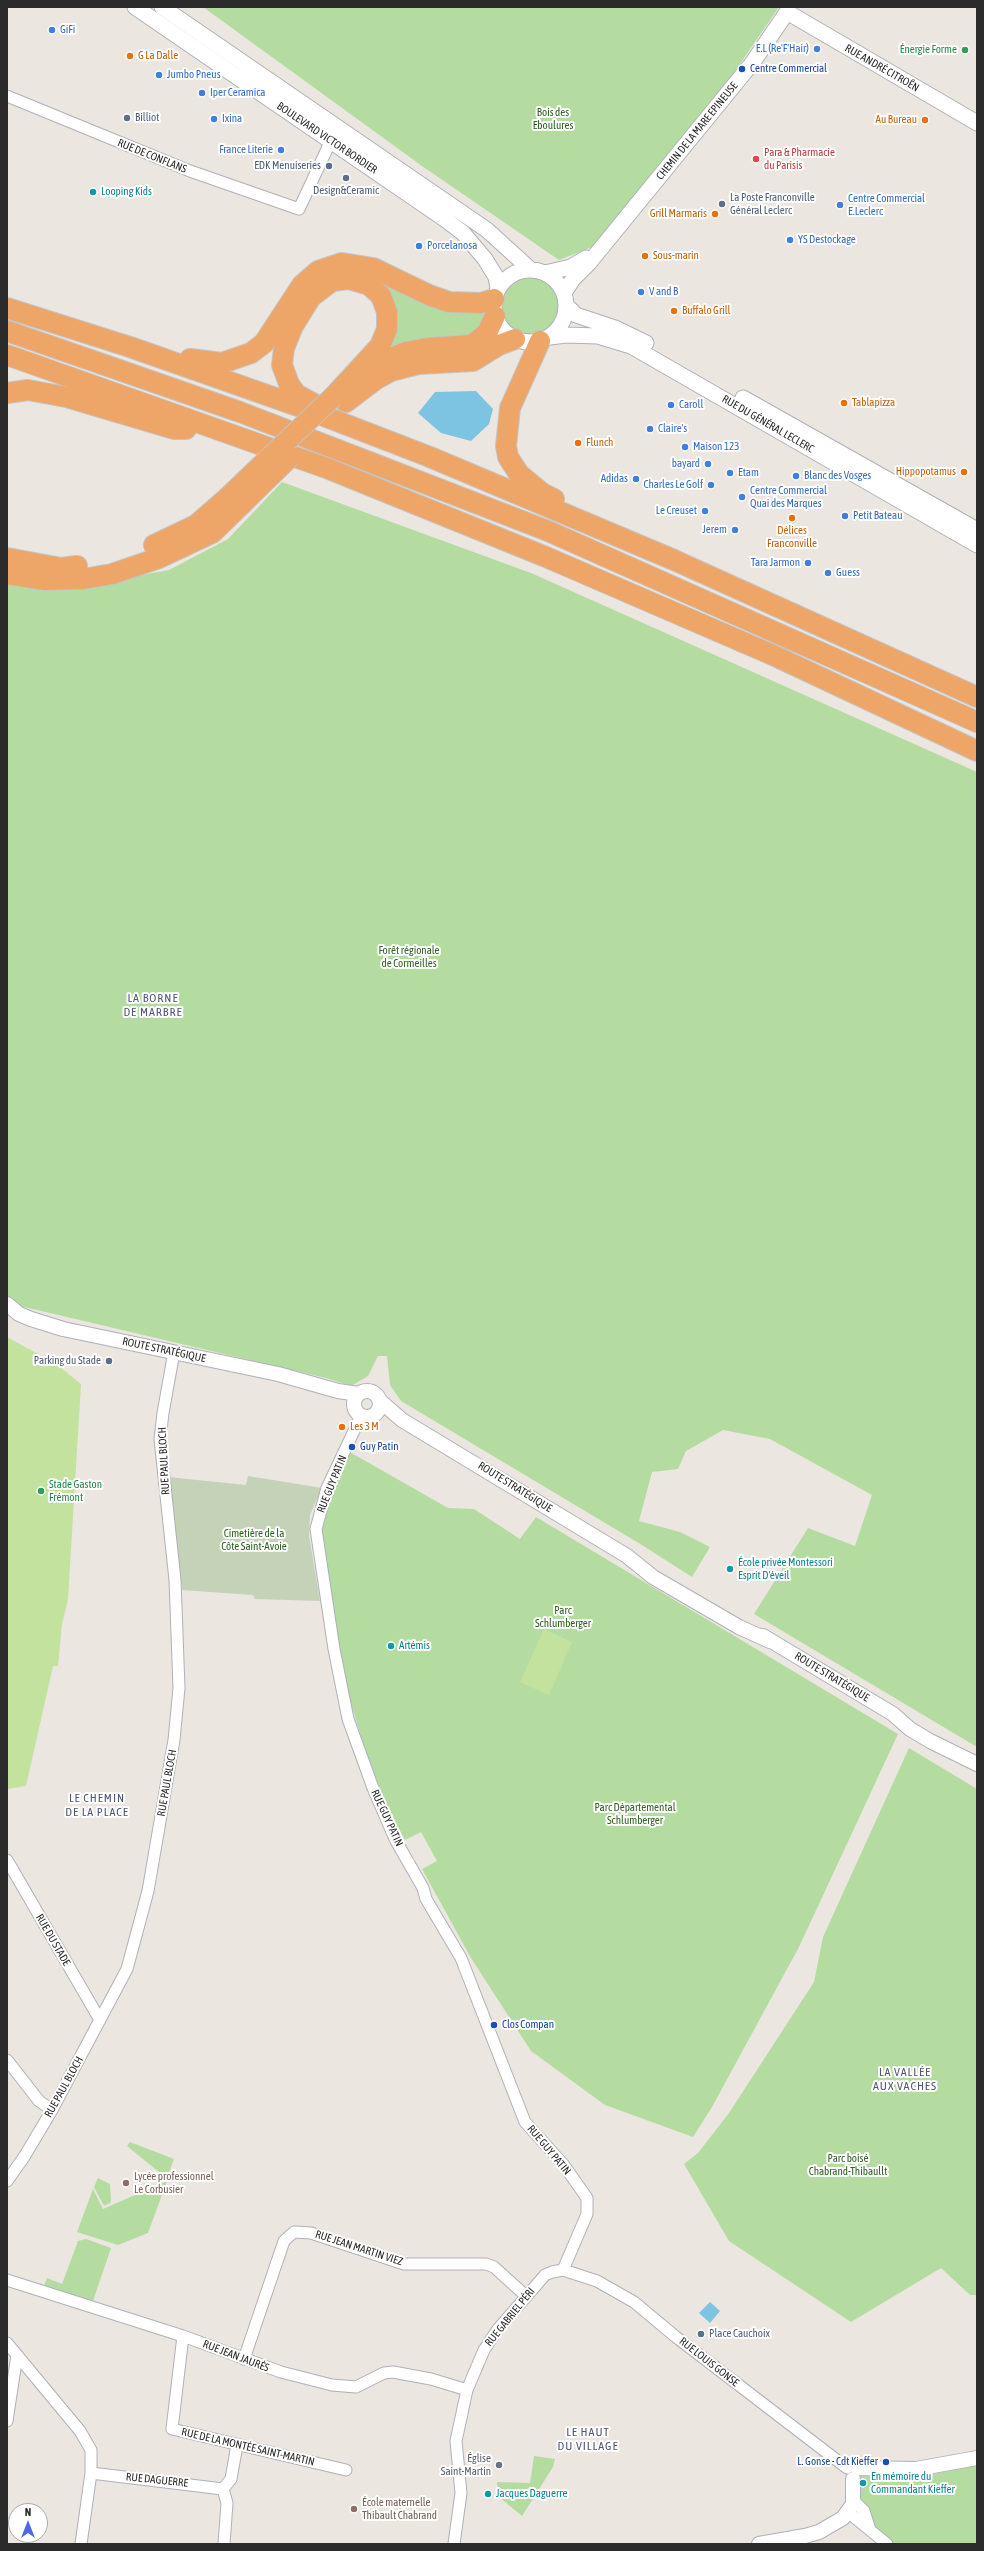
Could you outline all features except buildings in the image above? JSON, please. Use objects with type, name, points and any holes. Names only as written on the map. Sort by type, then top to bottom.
[{"type":"highway","points":[[7,574],[45,580],[83,579],[112,574],[159,558],[212,533],[235,500],[378,365],[396,356],[417,350],[472,345],[486,333],[495,301],[474,304],[449,302],[429,295],[373,268],[342,263],[326,267],[310,277],[296,293],[264,343],[241,358],[215,363],[130,347]]},
{"type":"highway","points":[[340,400],[380,346],[387,329],[387,312],[381,296],[369,285],[348,279],[332,281],[311,297],[293,326],[284,348],[282,357],[284,374],[296,394],[305,400],[371,428],[430,457]]},
{"type":"highway","points":[[7,308],[130,347],[298,406],[430,457],[674,560],[973,695]]},
{"type":"highway","points":[[7,331],[240,412],[548,531],[977,722]]},
{"type":"highway","points":[[340,400],[391,371],[423,363],[473,361],[499,345],[515,339]]},
{"type":"highway","points":[[545,339],[513,399],[507,420],[506,446],[513,466],[542,493],[674,560]]},
{"type":"highway","points":[[7,355],[328,468],[546,556],[775,656],[977,750]]},
{"type":"highway","points":[[7,393],[28,390],[66,397],[174,429],[214,429]]},
{"type":"highway","points":[[7,558],[61,568],[94,564],[136,554],[196,524],[235,500]]},
{"type":"main road","name":"BOULEVARD VICTOR BORDIER","points":[[135,7],[491,233],[522,264],[538,271]]},
{"type":"main road","name":"BOULEVARD VICTOR BORDIER","points":[[162,7],[334,134],[463,233],[489,264],[496,277],[495,301]]},
{"type":"main road","name":"RUE ANDRÉ CITROËN","points":[[788,10],[977,124]]},
{"type":"main road","name":"CHEMIN DE LA MARE EPINEUSE","points":[[565,299],[573,279],[599,250],[753,62],[788,10]]},
{"type":"main road","name":"CHEMIN DE LA MARE EPINEUSE","points":[[538,271],[578,264],[599,250]]},
{"type":"main road","points":[[538,271],[556,281],[565,299],[562,323],[545,339],[527,342],[515,339],[500,327],[495,301],[512,274],[538,271]]},
{"type":"main road","name":"RUE DU GÉNÉRAL LECLERC","points":[[565,299],[576,315],[606,324],[633,336],[977,530]]},
{"type":"main road","name":"RUE DU GÉNÉRAL LECLERC","points":[[545,339],[566,334],[598,336],[632,346],[977,545]]},
{"type":"street","name":"RUE DE CONFLANS","points":[[7,96],[190,171],[299,209],[334,134]]},
{"type":"street","name":"ROUTE STRATÉGIQUE","points":[[7,1304],[19,1314],[45,1324],[278,1374],[324,1388],[362,1408],[402,1420]]},
{"type":"street","name":"RUE PAUL BLOCH","points":[[7,2181],[24,2157],[52,2110],[133,1954],[148,1891],[174,1740],[179,1688],[178,1633],[160,1439],[162,1413],[174,1352]]},
{"type":"street","name":"ROUTE STRATÉGIQUE","points":[[362,1408],[371,1392],[402,1420],[627,1556],[660,1580],[739,1627],[770,1640],[893,1714],[925,1728],[977,1764]]},
{"type":"street","points":[[362,1408],[380,1408],[379,1400]]},
{"type":"street","name":"RUE GUY PATIN","points":[[362,1408],[328,1488],[316,1529],[334,1649],[348,1719],[373,1788],[395,1839],[423,1888],[426,1899],[461,1958],[525,2122],[587,2198],[587,2214],[563,2270]]},
{"type":"street","name":"RUE DU STADE","points":[[7,1860],[100,2020]]},
{"type":"street","points":[[7,2060],[39,2101],[52,2110]]},
{"type":"street","name":"RUE JEAN MARTIN VIEZ","points":[[244,2359],[284,2242],[294,2232],[311,2233],[404,2264],[486,2264],[494,2267],[526,2296]]},
{"type":"street","name":"RUE GABRIEL PÉRI","points":[[454,2544],[461,2493],[456,2441],[467,2390],[484,2350],[526,2296],[545,2275],[563,2270]]},
{"type":"street","name":"RUE LOUIS GONSE","points":[[563,2270],[597,2281],[634,2302],[676,2337],[857,2471]]},
{"type":"street","name":"RUE JEAN JAURÈS","points":[[7,2280],[183,2336],[281,2372],[345,2388],[356,2387],[384,2373],[393,2372],[431,2379],[467,2390]]},
{"type":"street","name":"RUE DE LA MONTÉE SAINT-MARTIN","points":[[183,2336],[172,2429],[346,2470]]},
{"type":"street","points":[[7,2342],[88,2442],[92,2456],[91,2473],[81,2544]]},
{"type":"street","points":[[7,2420],[16,2355]]},
{"type":"street","points":[[224,2544],[227,2503],[223,2489],[231,2480],[237,2445]]},
{"type":"street","points":[[759,2544],[819,2532],[851,2507],[857,2471],[916,2469],[977,2458]]},
{"type":"street","name":"RUE DAGUERRE","points":[[91,2473],[223,2489]]},
{"type":"street","points":[[851,2507],[871,2532],[887,2544]]},
{"type":"green space","name":"Bois des Eboulures","points":[[203,7],[779,7],[727,83],[614,223],[592,247],[559,260],[422,166]]},
{"type":"green space","points":[[369,273],[483,312],[486,321],[479,336],[383,353],[388,345]]},
{"type":"green space","points":[[530,276],[547,281],[555,289],[560,306],[555,323],[547,331],[530,336],[513,331],[505,323],[500,306],[505,289],[513,281]]},
{"type":"green space","name":"Forêt régionale de Cormeilles","points":[[282,482],[531,573],[977,772],[977,1747],[754,1614],[808,1528],[855,1546],[872,1495],[770,1439],[723,1430],[686,1451],[678,1469],[652,1472],[639,1521],[680,1532],[710,1547],[692,1577],[642,1545],[401,1401],[390,1385],[387,1356],[378,1356],[368,1376],[351,1386],[326,1378],[11,1304],[7,1314],[7,578],[87,585],[169,570],[228,539]]},
{"type":"green space","name":"Stade Gaston Frémont","points":[[7,1337],[56,1364],[81,1384],[68,1599],[62,1624],[58,1666],[53,1666],[26,1786],[7,1789]]},
{"type":"green space","name":"Parc Départemental Schlumberger","points":[[348,1451],[448,1508],[474,1509],[520,1539],[536,1517],[898,1734],[799,1947],[712,2107],[693,2137],[605,2105],[531,2051],[471,1958],[422,1869],[437,1861],[421,1832],[405,1840],[389,1812],[365,1749],[345,1684],[327,1578],[321,1523]]},
{"type":"green space","name":"Cimetière de la Côte Saint-Avoie","points":[[248,1476],[322,1488],[310,1515],[309,1536],[320,1601],[255,1599],[253,1595],[182,1590],[168,1477],[246,1485]]},
{"type":"green space","points":[[544,1629],[572,1642],[549,1695],[520,1682]]},
{"type":"green space","name":"Parc boisé Chabrand-Thibaullt","points":[[909,1748],[977,1789],[977,2295],[970,2295],[941,2268],[851,2322],[729,2241],[684,2164],[698,2153],[729,2113],[814,1982],[823,1937]]},
{"type":"green space","points":[[130,2142],[174,2159],[168,2175],[165,2177],[127,2146]]},
{"type":"green space","points":[[98,2178],[110,2184],[111,2202],[104,2206],[94,2187]]},
{"type":"green space","points":[[167,2181],[148,2233],[118,2245],[77,2232],[93,2189],[103,2209]]},
{"type":"green space","points":[[86,2239],[111,2248],[93,2301],[44,2286],[47,2278],[62,2284],[78,2241]]},
{"type":"green space","points":[[534,2456],[555,2459],[553,2467],[522,2516],[499,2497],[497,2482],[530,2483]]},
{"type":"green space","points":[[977,2465],[977,2544],[892,2544],[878,2534],[866,2506],[857,2496],[859,2478],[863,2475],[919,2477]]},
{"type":"water","points":[[476,391],[493,409],[489,424],[471,441],[441,433],[418,413],[435,392]]},
{"type":"water","points":[[710,2302],[720,2311],[710,2323],[699,2313]]},
{"type":"place","name":"GiFi","points":[[52,30]]},
{"type":"place","name":"E.L (Re'F'Hair)","points":[[817,49]]},
{"type":"place","name":"Énergie Forme","points":[[965,50]]},
{"type":"place","name":"G La Dalle","points":[[130,56]]},
{"type":"place","name":"Centre Commercial","points":[[742,69]]},
{"type":"place","name":"Jumbo Pneus","points":[[159,75]]},
{"type":"place","name":"Iper Ceramica","points":[[202,93]]},
{"type":"place","name":"Billiot","points":[[127,118]]},
{"type":"place","name":"Ixina","points":[[214,119]]},
{"type":"place","name":"Au Bureau","points":[[925,120]]},
{"type":"place","name":"France Literie","points":[[281,150]]},
{"type":"place","name":"Para & Pharmacie du Parisis","points":[[756,159]]},
{"type":"place","name":"EDK Menuiseries","points":[[329,166]]},
{"type":"place","name":"Design&Ceramic","points":[[346,178]]},
{"type":"place","name":"Looping Kids","points":[[93,192]]},
{"type":"place","name":"La Poste Franconville Général Leclerc","points":[[722,204]]},
{"type":"place","name":"Centre Commercial E.Leclerc","points":[[840,205]]},
{"type":"place","name":"Grill Marmaris","points":[[715,214]]},
{"type":"place","name":"YS Destockage","points":[[790,240]]},
{"type":"place","name":"Porcelanosa","points":[[419,246]]},
{"type":"place","name":"Sous-marin","points":[[645,256]]},
{"type":"place","name":"V and B","points":[[641,292]]},
{"type":"place","name":"Buffalo Grill","points":[[674,311]]},
{"type":"place","name":"Tablapizza","points":[[844,403]]},
{"type":"place","name":"Caroll","points":[[671,405]]},
{"type":"place","name":"Claire's","points":[[650,429]]},
{"type":"place","name":"Flunch","points":[[578,443]]},
{"type":"place","name":"Maison 123","points":[[685,447]]},
{"type":"place","name":"bayard","points":[[708,464]]},
{"type":"place","name":"Hippopotamus","points":[[964,472]]},
{"type":"place","name":"Etam","points":[[730,473]]},
{"type":"place","name":"Blanc des Vosges","points":[[796,476]]},
{"type":"place","name":"Adidas","points":[[636,479]]},
{"type":"place","name":"Charles Le Golf","points":[[711,485]]},
{"type":"place","name":"Centre Commercial Quai des Marques","points":[[742,497]]},
{"type":"place","name":"Le Creuset","points":[[705,511]]},
{"type":"place","name":"Petit Bateau","points":[[845,516]]},
{"type":"place","name":"Délices Franconville","points":[[792,518]]},
{"type":"place","name":"Jerem","points":[[735,530]]},
{"type":"place","name":"Tara Jarmon","points":[[808,563]]},
{"type":"place","name":"Guess","points":[[828,573]]},
{"type":"place","name":"Parking du Stade","points":[[109,1361]]},
{"type":"place","name":"Les 3 M","points":[[342,1427]]},
{"type":"place","name":"Guy Patin","points":[[352,1447]]},
{"type":"place","name":"Stade Gaston Frémont","points":[[41,1491]]},
{"type":"place","name":"École privée Montessori Esprit D'éveil","points":[[730,1569]]},
{"type":"place","name":"Artémis","points":[[391,1646]]},
{"type":"place","name":"Clos Compan","points":[[494,2025]]},
{"type":"place","name":"Lycée professionnel Le Corbusier","points":[[126,2183]]},
{"type":"place","name":"Place Cauchoix","points":[[701,2334]]},
{"type":"place","name":"L. Gonse - Cdt Kieffer","points":[[886,2462]]},
{"type":"place","name":"Église Saint-Martin","points":[[499,2465]]},
{"type":"place","name":"En mémoire du Commandant Kieffer","points":[[863,2483]]},
{"type":"place","name":"Jacques Daguerre","points":[[488,2494]]},
{"type":"place","name":"École maternelle Thibault Chabrand","points":[[354,2509]]},
{"type":"district","name":"LA BORNE DE MARBRE","points":[[153,1005]]},
{"type":"district","name":"LE CHEMIN DE LA PLACE","points":[[97,1805]]},
{"type":"district","name":"LA VALLÉE AUX VACHES","points":[[905,2079]]},
{"type":"district","name":"LE HAUT DU VILLAGE","points":[[588,2439]]},
{"type":"park label","name":"Parc Schlumberger","points":[[563,1617]]}]
